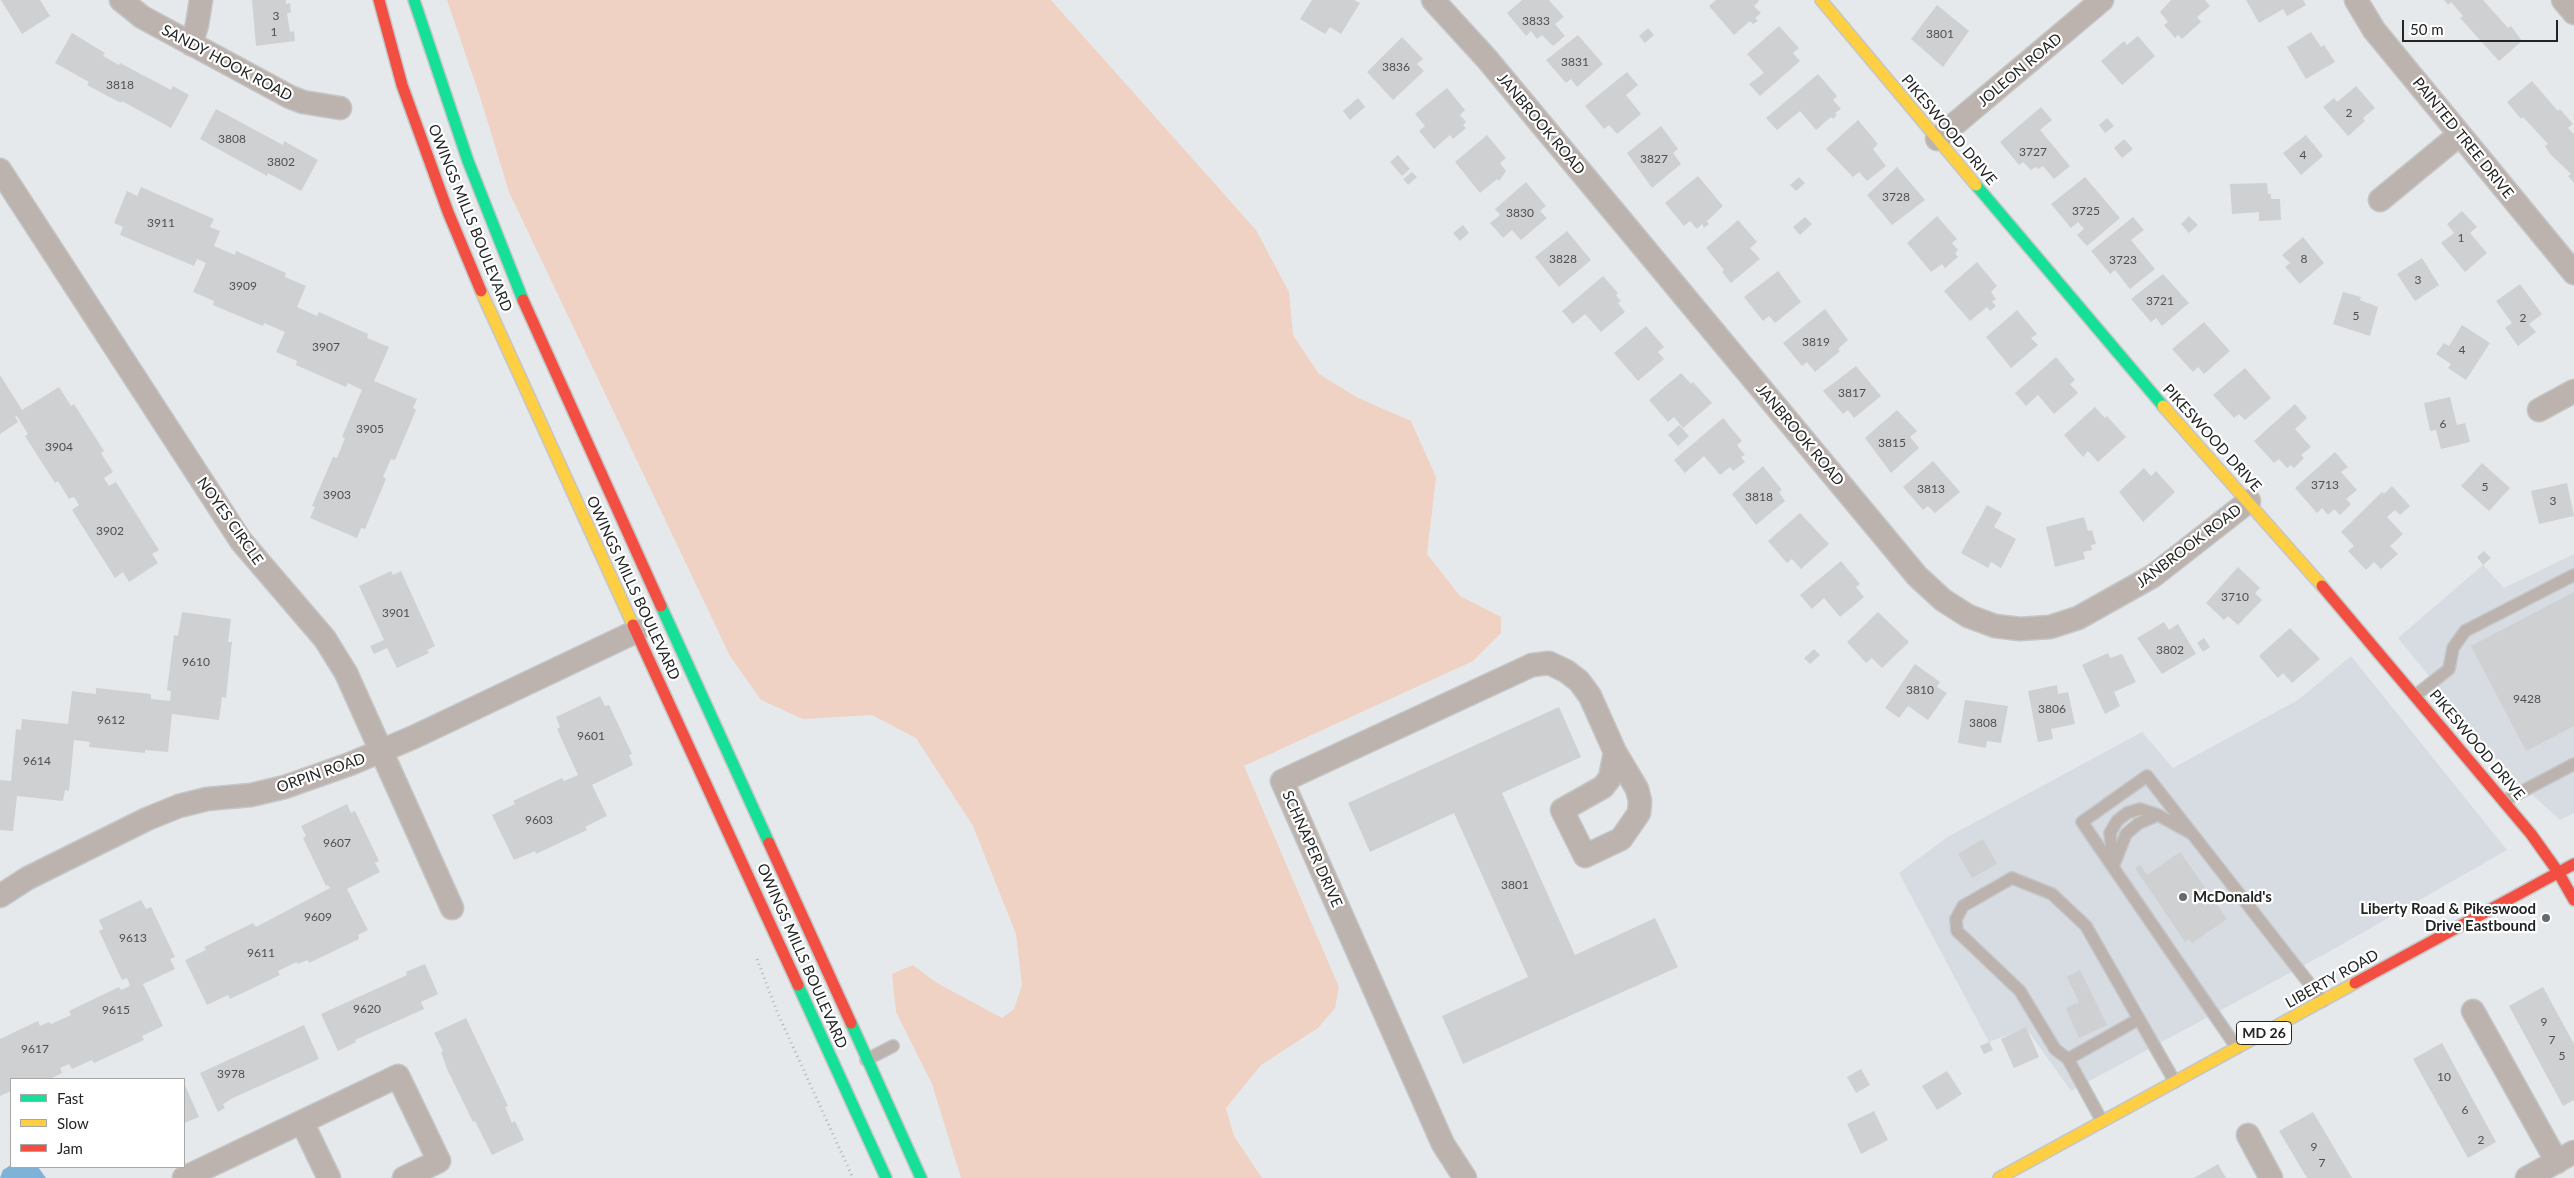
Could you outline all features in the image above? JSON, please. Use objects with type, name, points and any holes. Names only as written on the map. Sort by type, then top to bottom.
[{"type":"main road","name":"OWINGS MILLS BOULEVARD","points":[[379,0],[402,85],[448,212],[500,335],[886,1178]]},
{"type":"main road","name":"OWINGS MILLS BOULEVARD","points":[[414,0],[468,161],[529,315],[921,1178]]},
{"type":"main road","name":"PIKESWOOD DRIVE","points":[[1821,0],[2141,382],[2248,501],[2416,695],[2504,801],[2558,872],[2574,900]]},
{"type":"main road","name":"LIBERTY ROAD","points":[[1998,1178],[2574,864]]},
{"type":"street","name":"SANDY HOOK ROAD","points":[[121,0],[142,17],[290,97],[303,102],[340,108]]},
{"type":"street","points":[[190,44],[197,25],[201,0]]},
{"type":"street","name":"JANBROOK ROAD","points":[[1432,0],[1487,59],[1917,576],[1942,600],[1968,616],[1996,626],[2020,629],[2050,627],[2078,618],[2153,576],[2248,501]]},
{"type":"street","name":"JOLEON ROAD","points":[[1937,139],[2102,0]]},
{"type":"street","name":"PAINTED TREE DRIVE","points":[[2356,0],[2374,30],[2574,273]]},
{"type":"street","points":[[2563,0],[2574,13]]},
{"type":"street","points":[[2380,200],[2459,135]]},
{"type":"street","name":"NOYES CIRCLE","points":[[0,170],[241,541],[325,639],[346,673],[452,908]]},
{"type":"street","points":[[2539,410],[2574,391]]},
{"type":"street","name":"ORPIN ROAD","points":[[0,896],[28,878],[147,819],[179,806],[208,799],[251,795],[285,786],[382,751],[637,631]]},
{"type":"street","name":"SCHNAPER DRIVE","points":[[1464,1178],[1443,1144],[1282,781],[1532,665],[1549,663],[1566,671],[1579,681],[1590,696],[1615,752]]},
{"type":"street","points":[[2473,1011],[2566,1157],[2527,1178]]},
{"type":"street","points":[[184,1178],[398,1076],[439,1161],[404,1178]]},
{"type":"street","points":[[302,1122],[329,1178]]},
{"type":"street","points":[[2248,1135],[2271,1178]]},
{"type":"lane","points":[[2416,695],[2449,670],[2453,648],[2465,631],[2574,575]]},
{"type":"lane","points":[[2504,801],[2574,764]]},
{"type":"lane","points":[[2237,1048],[2082,822],[2147,776],[2323,1001]]},
{"type":"lane","points":[[2113,867],[2126,834],[2139,823],[2158,815],[2193,834]]},
{"type":"lane","points":[[2102,1121],[2068,1059],[2055,1049],[2020,991],[1957,931],[1956,918],[1963,906],[2012,878],[2052,894],[2086,926],[2175,1082]]},
{"type":"lane","points":[[2068,1059],[2139,1019]]},
{"type":"lane","points":[[866,1060],[893,1046]]},
{"type":"shaded area","points":[[447,0],[1051,0],[1256,230],[1289,292],[1293,335],[1319,374],[1358,398],[1411,421],[1436,477],[1427,554],[1460,596],[1501,617],[1501,633],[1473,661],[1244,766],[1339,987],[1335,1008],[1318,1028],[1261,1065],[1226,1108],[1234,1136],[1262,1178],[961,1178],[932,1084],[896,1012],[892,974],[913,965],[937,983],[1002,1018],[1014,1009],[1022,985],[1016,934],[973,826],[916,738],[872,715],[803,719],[761,700],[730,656],[509,192],[481,100]]},
{"type":"shaded area","points":[[2574,554],[2574,813],[2560,820],[2508,773],[2398,638],[2483,565],[2504,588]]},
{"type":"shaded area","points":[[2351,656],[2507,850],[2334,949],[2071,1091],[2026,1028],[1989,1042],[1899,873],[1946,838],[2142,732],[2173,768],[2298,700]]},
{"type":"water","points":[[10,1166],[10,1168],[39,1168],[46,1178],[0,1178],[3,1170]]},
{"type":"building","points":[[1,0],[40,0],[50,16],[22,34]]},
{"type":"building","points":[[252,0],[286,0],[286,4],[290,3],[291,13],[287,13],[290,32],[294,31],[295,41],[256,46]]},
{"type":"building","points":[[1312,0],[1354,0],[1360,3],[1341,34],[1330,27],[1325,34],[1300,19]]},
{"type":"building","points":[[1522,0],[1549,0],[1564,17],[1555,24],[1565,36],[1553,46],[1542,35],[1537,39],[1531,31],[1526,36],[1507,13]]},
{"type":"building","points":[[1716,0],[1758,0],[1754,6],[1761,13],[1755,18],[1758,21],[1753,24],[1750,21],[1734,35],[1709,6]]},
{"type":"building","points":[[2171,0],[2205,0],[2210,6],[2197,17],[2201,22],[2182,39],[2178,35],[2175,38],[2164,25],[2168,22],[2160,12]]},
{"type":"building","points":[[2246,0],[2303,0],[2306,5],[2287,16],[2283,9],[2259,23]]},
{"type":"building","points":[[2444,0],[2483,0],[2508,28],[2511,26],[2522,41],[2499,61],[2460,18],[2463,16],[2451,2],[2448,5]]},
{"type":"building","points":[[1937,5],[1969,31],[1943,67],[1911,39]]},
{"type":"building","points":[[1779,26],[1799,48],[1793,53],[1800,61],[1760,96],[1749,84],[1764,73],[1747,54]]},
{"type":"building","points":[[1648,28],[1654,35],[1645,43],[1639,36]]},
{"type":"building","points":[[2311,32],[2321,47],[2324,45],[2335,62],[2306,79],[2287,47]]},
{"type":"building","points":[[72,33],[105,53],[103,56],[119,65],[120,63],[171,90],[173,86],[189,95],[171,128],[122,101],[121,103],[87,85],[89,82],[55,63]]},
{"type":"building","points":[[1578,35],[1603,64],[1577,87],[1571,79],[1566,83],[1546,60]]},
{"type":"building","points":[[2138,36],[2155,56],[2122,85],[2101,61],[2124,41],[2127,45]]},
{"type":"building","points":[[1402,37],[1423,59],[1417,64],[1424,71],[1393,100],[1367,72]]},
{"type":"building","points":[[1627,72],[1638,85],[1626,95],[1641,114],[1617,134],[1609,125],[1604,129],[1585,106]]},
{"type":"building","points":[[1818,74],[1837,96],[1833,100],[1841,109],[1835,113],[1837,115],[1833,119],[1831,117],[1816,130],[1800,111],[1777,130],[1766,118]]},
{"type":"building","points":[[2532,81],[2558,111],[2560,109],[2573,124],[2568,128],[2574,134],[2574,183],[2568,176],[2571,174],[2550,154],[2545,146],[2548,144],[2523,117],[2521,119],[2507,102]]},
{"type":"building","points":[[2356,86],[2375,108],[2363,118],[2365,121],[2348,136],[2323,107],[2334,98],[2337,102]]},
{"type":"building","points":[[1447,88],[1465,110],[1460,115],[1466,122],[1463,125],[1466,128],[1453,139],[1450,135],[1434,149],[1419,131],[1425,126],[1415,114]]},
{"type":"building","points":[[1358,98],[1365,107],[1350,120],[1343,111]]},
{"type":"building","points":[[2041,107],[2052,120],[2040,130],[2070,166],[2054,179],[2043,166],[2031,170],[2023,162],[2019,165],[2000,142]]},
{"type":"building","points":[[216,109],[283,145],[284,141],[318,160],[301,191],[268,173],[267,176],[200,139]]},
{"type":"building","points":[[2107,118],[2114,126],[2105,133],[2099,125]]},
{"type":"building","points":[[1858,120],[1878,144],[1873,149],[1886,166],[1867,181],[1859,172],[1853,177],[1826,149]]},
{"type":"building","points":[[1661,126],[1678,149],[1673,153],[1681,164],[1652,188],[1627,153]]},
{"type":"building","points":[[1487,135],[1506,158],[1500,163],[1506,171],[1499,181],[1497,179],[1480,193],[1455,162]]},
{"type":"building","points":[[2306,135],[2323,156],[2301,175],[2283,153]]},
{"type":"building","points":[[2124,139],[2133,149],[2122,158],[2114,148]]},
{"type":"building","points":[[1398,155],[1410,169],[1402,176],[1390,162]]},
{"type":"building","points":[[1897,167],[1925,200],[1892,225],[1867,195]]},
{"type":"building","points":[[1412,172],[1417,177],[1408,185],[1403,179]]},
{"type":"building","points":[[1698,176],[1723,206],[1707,221],[1709,224],[1704,228],[1702,224],[1697,229],[1690,221],[1684,226],[1665,203]]},
{"type":"building","points":[[1799,177],[1805,183],[1796,191],[1790,185]]},
{"type":"building","points":[[2085,177],[2120,218],[2087,246],[2077,235],[2084,229],[2078,222],[2071,228],[2051,204]]},
{"type":"building","points":[[1526,182],[1546,206],[1540,211],[1547,218],[1521,240],[1512,230],[1503,238],[1490,223],[1500,215],[1495,209]]},
{"type":"building","points":[[2267,183],[2268,194],[2271,194],[2271,199],[2280,199],[2281,220],[2259,221],[2259,212],[2232,214],[2230,184]]},
{"type":"building","points":[[141,187],[214,219],[210,227],[220,231],[214,246],[235,255],[236,251],[286,273],[285,277],[306,286],[297,307],[317,316],[319,312],[368,334],[367,338],[389,347],[374,381],[417,399],[413,408],[416,410],[395,460],[391,459],[383,477],[386,479],[365,529],[361,528],[357,538],[310,518],[315,507],[312,506],[333,457],[337,458],[345,438],[342,437],[362,390],[348,383],[346,387],[296,365],[297,361],[276,352],[285,332],[264,323],[263,326],[213,305],[214,301],[193,292],[206,263],[197,259],[194,266],[120,235],[123,227],[114,223],[127,191],[137,196]]},
{"type":"building","points":[[2462,211],[2477,227],[2470,233],[2487,253],[2465,272],[2441,243],[2454,233],[2447,224]]},
{"type":"building","points":[[1937,216],[1957,239],[1952,243],[1958,250],[1955,253],[1958,257],[1945,268],[1942,264],[1931,272],[1907,243]]},
{"type":"building","points":[[2189,216],[2198,225],[2189,233],[2181,224]]},
{"type":"building","points":[[1805,217],[1812,224],[1800,235],[1793,227]]},
{"type":"building","points":[[2133,217],[2144,230],[2131,240],[2155,269],[2130,289],[2115,270],[2110,274],[2091,251]]},
{"type":"building","points":[[1738,220],[1757,242],[1750,248],[1760,259],[1731,283],[1722,272],[1724,270],[1706,248]]},
{"type":"building","points":[[1463,225],[1469,233],[1460,241],[1453,233]]},
{"type":"building","points":[[1567,231],[1591,260],[1559,287],[1535,257]]},
{"type":"building","points":[[2303,237],[2324,263],[2300,284],[2285,267],[2290,263],[2282,255]]},
{"type":"building","points":[[2422,258],[2439,285],[2415,301],[2397,274]]},
{"type":"building","points":[[1977,262],[1997,286],[1991,292],[1996,299],[1992,302],[1996,306],[1990,311],[1987,307],[1970,321],[1944,291]]},
{"type":"building","points":[[1778,271],[1801,302],[1775,323],[1769,316],[1763,321],[1744,297]]},
{"type":"building","points":[[2163,274],[2189,303],[2162,326],[2156,318],[2151,322],[2131,299]]},
{"type":"building","points":[[1603,276],[1618,293],[1616,295],[1621,301],[1618,303],[1625,312],[1601,332],[1585,314],[1573,324],[1562,311]]},
{"type":"building","points":[[2520,284],[2542,314],[2529,324],[2536,332],[2518,346],[2505,328],[2512,323],[2496,301]]},
{"type":"building","points":[[2343,292],[2361,297],[2360,300],[2378,307],[2370,336],[2333,324]]},
{"type":"building","points":[[1825,309],[1848,340],[1838,349],[1840,351],[1815,372],[1807,362],[1802,366],[1783,343]]},
{"type":"building","points":[[2017,310],[2037,334],[2031,338],[2038,345],[2011,368],[1986,337]]},
{"type":"building","points":[[2204,322],[2230,351],[2204,374],[2198,367],[2193,372],[2172,349]]},
{"type":"building","points":[[2462,325],[2490,343],[2466,380],[2448,368],[2451,364],[2436,354],[2444,343],[2449,346]]},
{"type":"building","points":[[1646,326],[1664,347],[1658,352],[1664,359],[1638,381],[1614,353]]},
{"type":"building","points":[[2056,357],[2075,380],[2070,384],[2078,393],[2054,414],[2038,395],[2026,406],[2015,393]]},
{"type":"building","points":[[1856,366],[1881,396],[1854,418],[1848,410],[1843,414],[1823,391]]},
{"type":"building","points":[[2245,368],[2271,398],[2245,420],[2239,414],[2234,418],[2213,395]]},
{"type":"building","points":[[1681,373],[1691,384],[1693,382],[1712,403],[1683,428],[1674,417],[1668,422],[1649,400]]},
{"type":"building","points":[[0,375],[22,410],[59,387],[71,406],[74,404],[104,451],[101,453],[113,472],[104,478],[109,486],[116,482],[159,550],[152,554],[158,563],[129,582],[123,572],[115,578],[72,510],[79,505],[74,497],[69,499],[58,481],[55,483],[25,436],[28,434],[17,416],[15,417],[18,422],[0,434]]},
{"type":"building","points":[[2450,397],[2457,425],[2465,423],[2470,442],[2441,449],[2436,430],[2430,431],[2424,403]]},
{"type":"building","points":[[2295,404],[2307,418],[2295,429],[2311,447],[2301,455],[2304,458],[2294,468],[2291,465],[2287,468],[2279,459],[2274,463],[2254,441]]},
{"type":"building","points":[[2095,407],[2105,418],[2107,416],[2126,437],[2098,462],[2088,451],[2083,457],[2064,435]]},
{"type":"building","points":[[1897,410],[1917,431],[1910,437],[1919,448],[1891,473],[1865,438]]},
{"type":"building","points":[[1723,418],[1742,441],[1737,445],[1745,455],[1741,457],[1745,462],[1733,471],[1730,467],[1720,475],[1704,456],[1685,473],[1674,460]]},
{"type":"building","points":[[1679,425],[1689,436],[1678,446],[1668,435]]},
{"type":"building","points":[[2335,452],[2348,467],[2341,472],[2357,490],[2346,499],[2351,504],[2340,515],[2334,509],[2328,515],[2322,508],[2317,513],[2295,488]]},
{"type":"building","points":[[1933,461],[1960,492],[1935,513],[1928,506],[1923,510],[1903,487]]},
{"type":"building","points":[[2482,463],[2510,488],[2489,511],[2461,486]]},
{"type":"building","points":[[1763,466],[1782,490],[1779,492],[1785,501],[1756,525],[1732,494]]},
{"type":"building","points":[[2144,468],[2151,476],[2156,471],[2175,492],[2143,522],[2119,492]]},
{"type":"building","points":[[2567,483],[2574,516],[2539,524],[2531,491]]},
{"type":"building","points":[[2392,486],[2410,506],[2400,515],[2395,510],[2387,517],[2403,534],[2390,546],[2398,554],[2381,569],[2374,562],[2366,570],[2348,551],[2354,546],[2341,532],[2382,492],[2384,494]]},
{"type":"building","points":[[1987,505],[2002,513],[1994,527],[2016,539],[2001,568],[1991,562],[1988,568],[1961,553]]},
{"type":"building","points":[[1800,513],[1829,544],[1801,569],[1792,559],[1787,563],[1768,541]]},
{"type":"building","points":[[2084,517],[2088,531],[2092,530],[2096,544],[2091,545],[2092,550],[2083,552],[2085,559],[2055,567],[2046,527]]},
{"type":"building","points":[[2484,551],[2491,558],[2483,565],[2477,557]]},
{"type":"building","points":[[1841,561],[1860,584],[1856,587],[1864,597],[1840,617],[1824,598],[1812,609],[1800,595]]},
{"type":"building","points":[[2238,567],[2260,588],[2255,593],[2262,600],[2238,625],[2228,616],[2224,620],[2206,603]]},
{"type":"building","points":[[391,571],[393,575],[401,571],[435,646],[427,650],[429,653],[397,668],[387,648],[374,654],[370,646],[384,640],[359,586]]},
{"type":"building","points":[[2574,592],[2574,726],[2526,751],[2471,646]]},
{"type":"building","points":[[182,612],[231,619],[228,642],[232,642],[226,698],[222,697],[219,720],[172,714],[168,752],[145,750],[145,753],[89,747],[90,742],[74,740],[69,791],[65,790],[63,801],[17,796],[13,831],[0,830],[0,780],[11,781],[16,729],[21,730],[22,719],[68,724],[72,691],[96,694],[96,688],[151,694],[151,699],[170,701],[171,691],[167,690],[174,635],[178,636]]},
{"type":"building","points":[[1878,612],[1909,642],[1882,668],[1872,658],[1866,663],[1847,642]]},
{"type":"building","points":[[2164,622],[2169,630],[2178,624],[2196,654],[2162,674],[2137,638]]},
{"type":"building","points":[[2290,628],[2320,659],[2292,683],[2283,673],[2278,678],[2259,656]]},
{"type":"building","points":[[2204,638],[2210,647],[2203,652],[2197,643]]},
{"type":"building","points":[[1814,649],[1820,655],[1810,664],[1804,658]]},
{"type":"building","points":[[2108,653],[2110,658],[2122,654],[2136,682],[2114,692],[2120,706],[2105,714],[2082,665]]},
{"type":"building","points":[[1915,664],[1940,682],[1937,687],[1947,693],[1928,720],[1908,706],[1899,718],[1885,708]]},
{"type":"building","points":[[2057,685],[2058,694],[2068,692],[2075,724],[2051,729],[2053,739],[2038,742],[2028,691]]},
{"type":"building","points":[[600,696],[605,706],[609,705],[632,754],[629,755],[633,765],[592,785],[607,816],[585,827],[587,830],[536,854],[535,851],[514,860],[492,815],[515,804],[513,801],[562,778],[564,781],[578,775],[557,729],[560,727],[556,717]]},
{"type":"building","points":[[1965,700],[2008,706],[2001,743],[1987,741],[1986,748],[1958,743]]},
{"type":"building","points":[[1559,707],[1581,757],[1502,793],[1575,955],[1655,918],[1678,967],[1463,1064],[1442,1016],[1528,977],[1454,813],[1370,852],[1348,803]]},
{"type":"building","points":[[347,804],[351,813],[355,811],[379,861],[375,863],[380,872],[347,889],[368,930],[358,935],[359,939],[309,963],[308,960],[298,964],[297,962],[278,971],[280,975],[230,999],[228,995],[207,1005],[185,960],[206,950],[204,947],[253,923],[256,927],[330,888],[328,885],[326,886],[303,838],[306,836],[301,826]]},
{"type":"building","points":[[1983,839],[1997,864],[1972,878],[1958,854]]},
{"type":"building","name":"McDonald's","points":[[2180,852],[2227,919],[2192,943],[2189,939],[2185,942],[2135,868],[2140,865],[2147,875]]},
{"type":"building","points":[[141,900],[146,909],[151,907],[175,957],[170,959],[175,969],[143,984],[163,1026],[142,1036],[144,1040],[94,1063],[92,1060],[72,1069],[69,1064],[60,1068],[62,1073],[52,1078],[10,1078],[10,1091],[0,1096],[0,1039],[38,1021],[40,1026],[49,1022],[51,1024],[71,1015],[69,1011],[119,987],[121,990],[130,986],[127,978],[122,980],[99,931],[103,929],[99,920]]},
{"type":"building","points":[[425,964],[438,994],[421,1002],[424,1009],[355,1040],[356,1042],[338,1051],[321,1014],[407,975],[406,972]]},
{"type":"building","points":[[2080,970],[2107,1025],[2079,1038],[2066,1008],[2079,1002],[2067,977]]},
{"type":"building","points":[[2543,987],[2574,1044],[2574,1100],[2563,1106],[2509,1006]]},
{"type":"building","points":[[466,1018],[508,1106],[505,1107],[512,1123],[515,1121],[524,1140],[492,1155],[475,1121],[473,1122],[447,1069],[441,1052],[443,1051],[434,1033]]},
{"type":"building","points":[[304,1025],[319,1059],[233,1098],[223,1104],[225,1108],[218,1112],[200,1073]]},
{"type":"building","points":[[2026,1027],[2039,1057],[2014,1068],[2001,1039]]},
{"type":"building","points":[[1989,1042],[1993,1050],[1984,1054],[1980,1046]]},
{"type":"building","points":[[2442,1043],[2496,1142],[2468,1158],[2413,1059]]},
{"type":"building","points":[[1861,1069],[1870,1085],[1856,1093],[1847,1077]]},
{"type":"building","points":[[1947,1071],[1962,1094],[1937,1110],[1922,1086]]},
{"type":"building","points":[[185,1085],[199,1117],[185,1123]]},
{"type":"building","points":[[1874,1111],[1888,1140],[1861,1154],[1847,1124]]},
{"type":"building","points":[[2313,1112],[2352,1178],[2307,1178],[2279,1131]]},
{"type":"building","points":[[2218,1164],[2226,1178],[2194,1178]]},
{"type":"traffic: fast","points":[[414,0],[468,161],[523,300]]},
{"type":"traffic: fast","points":[[1976,185],[2163,406]]},
{"type":"traffic: fast","points":[[661,606],[769,843]]},
{"type":"traffic: fast","points":[[798,985],[886,1178]]},
{"type":"traffic: fast","points":[[851,1023],[921,1178]]},
{"type":"traffic: slow","points":[[1821,0],[1976,185]]},
{"type":"traffic: slow","points":[[481,291],[633,625]]},
{"type":"traffic: slow","points":[[2163,406],[2322,586]]},
{"type":"traffic: slow","points":[[1999,1178],[2355,983]]},
{"type":"traffic: jam","points":[[379,0],[402,85],[448,212],[481,291]]},
{"type":"traffic: jam","points":[[523,300],[661,606]]},
{"type":"traffic: jam","points":[[2322,586],[2531,834],[2558,872],[2574,900]]},
{"type":"traffic: jam","points":[[633,625],[798,985]]},
{"type":"traffic: jam","points":[[769,843],[851,1023]]},
{"type":"traffic: jam","points":[[2355,983],[2574,864]]},
{"type":"place","name":"McDonald's","points":[[2183,897]]},
{"type":"place","name":"Liberty Road & Pikeswood Drive Eastbound","points":[[2546,918]]}]
